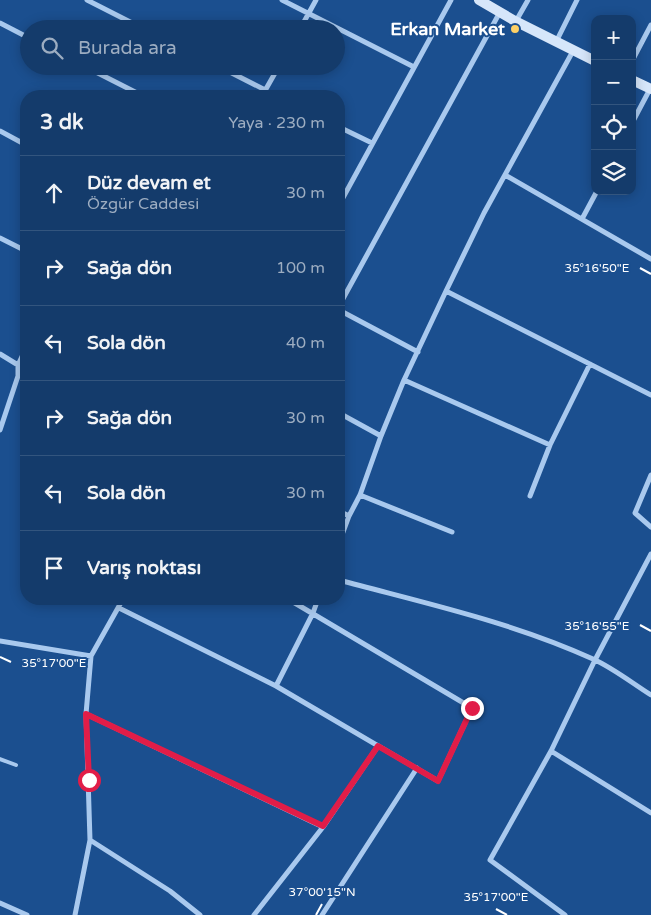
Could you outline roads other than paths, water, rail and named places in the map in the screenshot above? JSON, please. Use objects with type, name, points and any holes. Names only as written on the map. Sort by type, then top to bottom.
[{"type":"main road","points":[[479,0],[593,60]]},
{"type":"main road","points":[[636,82],[651,89]]},
{"type":"street","points":[[87,0],[126,20]]},
{"type":"street","points":[[282,0],[320,20]]},
{"type":"street","points":[[305,20],[316,0]]},
{"type":"street","points":[[345,189],[451,0]]},
{"type":"street","points":[[516,21],[528,0]]},
{"type":"street","points":[[556,42],[578,0]]},
{"type":"street","points":[[345,295],[500,12]]},
{"type":"street","points":[[0,23],[20,33]]},
{"type":"street","points":[[633,60],[651,26]]},
{"type":"street","points":[[345,32],[414,67]]},
{"type":"street","points":[[345,527],[360,495],[404,380],[446,291],[484,212],[573,51]]},
{"type":"street","points":[[102,75],[131,90]]},
{"type":"street","points":[[236,75],[265,90],[274,75]]},
{"type":"street","points":[[636,116],[651,89]]},
{"type":"street","points":[[345,130],[372,144]]},
{"type":"street","points":[[0,131],[20,141]]},
{"type":"street","points":[[505,174],[651,259]]},
{"type":"street","points":[[582,219],[595,195]]},
{"type":"street","points":[[0,238],[20,248]]},
{"type":"street","points":[[446,291],[651,394]]},
{"type":"street","points":[[345,313],[418,352]]},
{"type":"street","points":[[0,354],[18,365]]},
{"type":"street","points":[[0,430],[18,376],[20,361]]},
{"type":"street","points":[[530,496],[550,445],[590,364]]},
{"type":"street","points":[[404,380],[550,445]]},
{"type":"street","points":[[345,416],[381,436]]},
{"type":"street","points":[[651,476],[635,513],[651,528]]},
{"type":"street","points":[[360,495],[452,532]]},
{"type":"street","points":[[345,514],[349,516]]},
{"type":"street","points":[[565,915],[490,860],[552,751],[595,660],[651,554]]},
{"type":"street","points":[[345,582],[526,632],[595,660],[651,695]]},
{"type":"street","points":[[75,915],[90,840],[86,714],[91,656],[120,605]]},
{"type":"street","points":[[119,608],[276,686],[438,781],[472,708],[299,605]]},
{"type":"street","points":[[276,686],[316,605]]},
{"type":"street","points":[[0,641],[91,656]]},
{"type":"street","points":[[86,714],[323,826]]},
{"type":"street","points":[[254,915],[323,826],[378,746]]},
{"type":"street","points":[[552,751],[651,813]]},
{"type":"street","points":[[322,915],[417,768]]},
{"type":"street","points":[[90,840],[170,891],[200,915]]},
{"type":"street","points":[[0,903],[27,915]]},
{"type":"lane","points":[[0,759],[16,765]]},
{"type":"place","name":"Erkan Market","points":[[515,29]]}]
